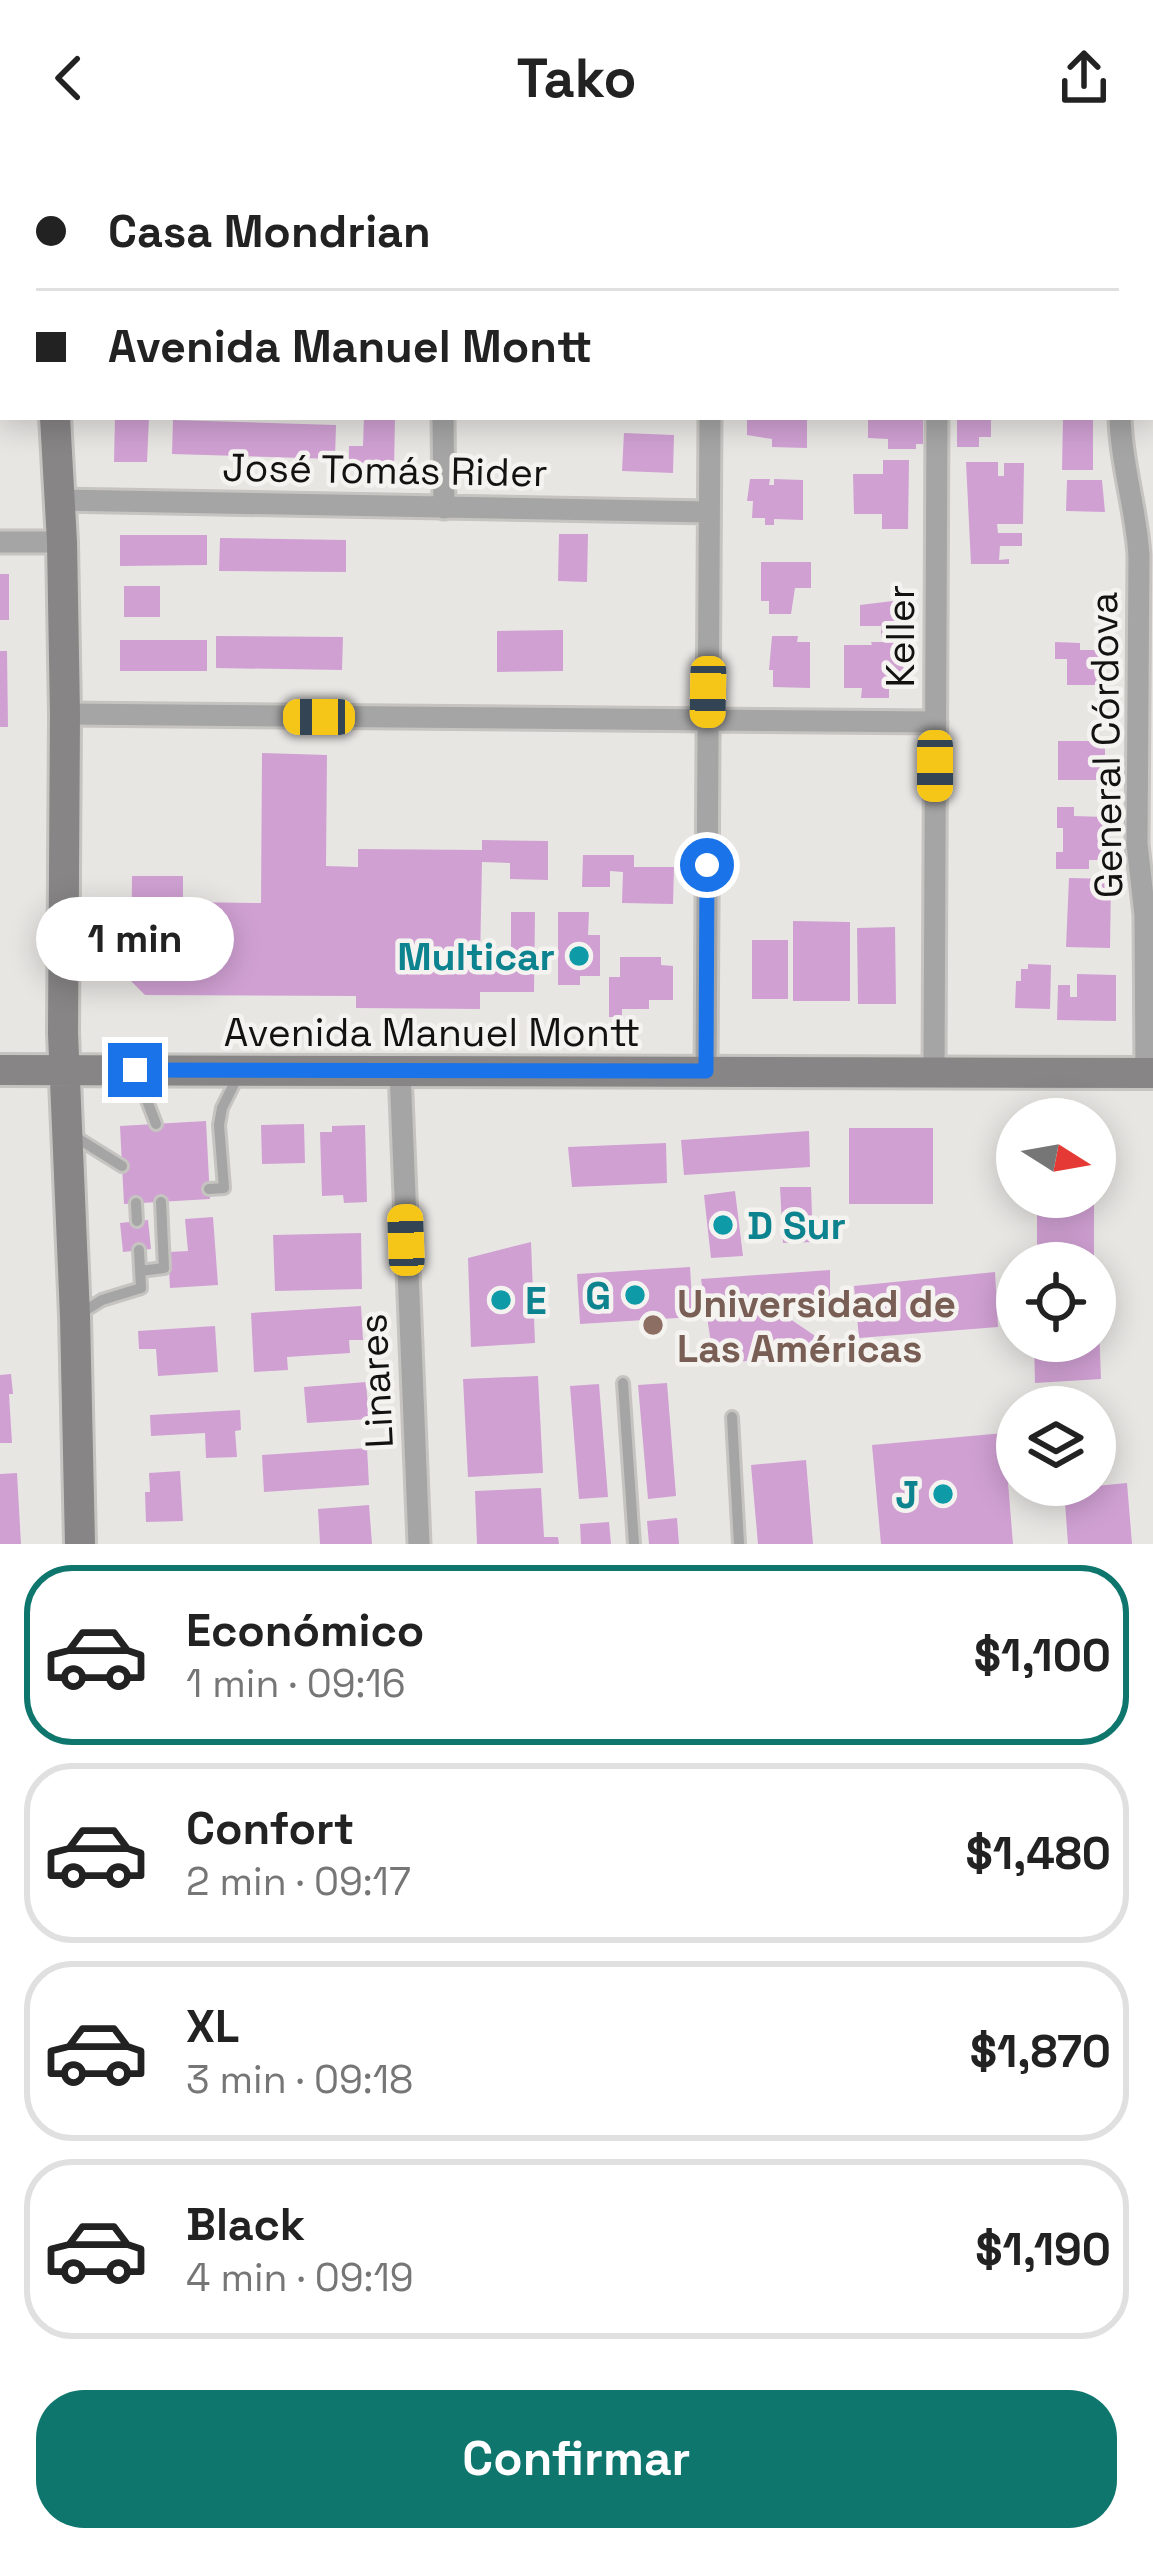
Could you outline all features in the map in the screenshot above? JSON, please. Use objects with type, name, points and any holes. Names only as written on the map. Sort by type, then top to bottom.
[{"type":"main road","points":[[55,420],[65,714],[64,1070],[80,1544]]},
{"type":"main road","name":"Avenida Manuel Montt","points":[[0,1070],[1149,1073]]},
{"type":"street","points":[[443,420],[444,508]]},
{"type":"street","points":[[706,1071],[710,420]]},
{"type":"street","name":"Keller","points":[[934,1071],[937,420]]},
{"type":"street","name":"General Córdova","points":[[1120,420],[1138,530],[1137,844],[1145,914],[1149,1073]]},
{"type":"street","name":"José Tomás Rider","points":[[60,500],[709,512]]},
{"type":"street","points":[[0,542],[62,542]]},
{"type":"street","points":[[65,714],[936,722]]},
{"type":"street","name":"Linares","points":[[400,1071],[419,1544]]},
{"type":"lane","points":[[135,1070],[156,1124]]},
{"type":"lane","points":[[209,1189],[224,1188],[213,1126],[241,1071]]},
{"type":"lane","points":[[68,1131],[122,1166]]},
{"type":"lane","points":[[140,1270],[164,1268],[161,1202]]},
{"type":"lane","points":[[136,1203],[137,1221]]},
{"type":"lane","points":[[75,1316],[102,1300],[141,1288],[139,1250]]},
{"type":"lane","points":[[623,1383],[634,1544]]},
{"type":"lane","points":[[732,1417],[739,1544]]},
{"type":"building","points":[[115,420],[149,420],[147,462],[114,462]]},
{"type":"building","points":[[173,420],[336,425],[335,459],[172,454]]},
{"type":"building","points":[[364,420],[395,420],[394,469],[349,469],[349,446],[363,446]]},
{"type":"building","points":[[747,420],[807,420],[807,448],[772,447],[772,439],[747,435]]},
{"type":"building","points":[[868,420],[923,420],[923,444],[916,444],[916,449],[888,449],[888,439],[868,438]]},
{"type":"building","points":[[957,420],[991,420],[991,437],[979,437],[979,447],[957,447]]},
{"type":"building","points":[[1063,420],[1093,420],[1093,470],[1062,470]]},
{"type":"building","points":[[624,433],[674,435],[673,473],[622,471]]},
{"type":"building","points":[[883,460],[909,460],[908,529],[882,529],[882,514],[854,514],[853,474],[883,474]]},
{"type":"building","points":[[966,462],[998,462],[998,476],[1004,476],[1004,463],[1024,463],[1023,524],[997,524],[998,533],[1022,533],[1022,546],[1000,546],[999,560],[1009,559],[1009,564],[971,564]]},
{"type":"building","points":[[750,479],[770,479],[769,485],[774,485],[774,479],[803,480],[803,520],[774,519],[774,525],[765,525],[765,518],[752,518],[753,501],[747,501]]},
{"type":"building","points":[[1067,480],[1102,480],[1105,512],[1066,511]]},
{"type":"building","points":[[559,534],[588,534],[587,582],[558,581]]},
{"type":"building","points":[[120,535],[207,535],[207,565],[120,566]]},
{"type":"building","points":[[220,538],[346,540],[346,572],[219,571]]},
{"type":"building","points":[[761,562],[811,562],[811,588],[795,588],[791,614],[769,614],[769,601],[761,601]]},
{"type":"building","points":[[0,574],[9,574],[9,620],[0,620]]},
{"type":"building","points":[[124,586],[160,586],[160,617],[124,617]]},
{"type":"building","points":[[901,600],[906,638],[881,638],[881,626],[860,626],[860,605]]},
{"type":"building","points":[[563,630],[563,671],[497,672],[497,631]]},
{"type":"building","points":[[216,636],[343,637],[342,670],[216,668]]},
{"type":"building","points":[[772,636],[798,636],[797,642],[810,642],[810,688],[773,687],[773,670],[769,670]]},
{"type":"building","points":[[120,640],[207,640],[207,671],[120,671]]},
{"type":"building","points":[[1055,642],[1080,643],[1080,650],[1106,650],[1109,668],[1102,668],[1102,685],[1067,685],[1067,659],[1055,659]]},
{"type":"building","points":[[844,645],[903,646],[907,683],[902,688],[889,687],[889,698],[861,698],[862,688],[844,688]]},
{"type":"building","points":[[0,651],[7,651],[8,727],[0,727]]},
{"type":"building","points":[[1058,741],[1105,741],[1109,780],[1058,780]]},
{"type":"building","points":[[262,753],[327,755],[326,866],[358,867],[358,849],[482,850],[482,840],[548,841],[548,880],[510,879],[510,863],[482,862],[480,962],[511,962],[511,912],[535,912],[534,992],[480,992],[480,1009],[356,1008],[356,996],[145,995],[131,981],[132,876],[183,876],[183,902],[261,903]]},
{"type":"building","points":[[1057,807],[1074,807],[1074,816],[1109,820],[1108,854],[1089,860],[1089,869],[1056,869],[1056,852],[1063,852]]},
{"type":"building","points":[[583,855],[634,855],[634,867],[674,867],[673,904],[622,903],[623,872],[610,871],[610,887],[582,887]]},
{"type":"building","points":[[1069,878],[1111,879],[1110,948],[1066,947]]},
{"type":"building","name":"Multicar","points":[[558,912],[589,912],[588,935],[600,935],[600,976],[580,976],[580,985],[558,985]]},
{"type":"building","points":[[793,921],[850,922],[850,1001],[793,1001]]},
{"type":"building","points":[[895,927],[896,1004],[858,1004],[857,928]]},
{"type":"building","points":[[752,940],[788,940],[788,999],[752,999]]},
{"type":"building","points":[[620,957],[661,957],[661,965],[673,966],[673,1000],[649,1000],[649,1009],[622,1009],[622,1017],[609,1017],[609,977],[620,977]]},
{"type":"building","points":[[1028,964],[1051,965],[1050,1009],[1015,1008],[1016,981],[1021,981],[1021,969],[1028,969]]},
{"type":"building","points":[[1077,974],[1116,975],[1116,1021],[1057,1020],[1058,985],[1070,985],[1070,997],[1077,997]]},
{"type":"building","points":[[206,1121],[210,1199],[124,1204],[120,1126]]},
{"type":"building","points":[[304,1124],[305,1163],[262,1164],[261,1125]]},
{"type":"building","points":[[365,1125],[367,1202],[344,1203],[343,1195],[322,1196],[320,1132],[332,1132],[332,1126]]},
{"type":"building","points":[[849,1128],[933,1128],[933,1204],[849,1204]]},
{"type":"building","points":[[809,1131],[810,1167],[684,1175],[681,1140]]},
{"type":"building","points":[[666,1143],[667,1183],[572,1187],[568,1147]]},
{"type":"building","points":[[780,1187],[811,1187],[813,1242],[783,1243]]},
{"type":"building","name":"D Sur","points":[[735,1191],[743,1256],[711,1258],[704,1195]]},
{"type":"building","points":[[213,1217],[218,1285],[170,1288],[168,1252],[188,1251],[185,1219]]},
{"type":"building","points":[[1037,1218],[1094,1218],[1094,1242],[1037,1242]]},
{"type":"building","points":[[148,1220],[151,1249],[123,1252],[120,1223]]},
{"type":"building","points":[[361,1233],[362,1289],[275,1291],[273,1235]]},
{"type":"building","name":"E","points":[[531,1242],[535,1343],[471,1347],[468,1258]]},
{"type":"building","name":"G","points":[[690,1267],[693,1317],[580,1324],[577,1274]]},
{"type":"building","points":[[830,1270],[830,1304],[774,1308],[827,1344],[829,1359],[714,1362],[701,1279]]},
{"type":"building","points":[[995,1272],[996,1327],[859,1338],[854,1286]]},
{"type":"building","points":[[361,1306],[363,1340],[349,1340],[350,1353],[287,1357],[288,1370],[254,1372],[251,1313]]},
{"type":"building","points":[[215,1326],[218,1372],[158,1376],[156,1349],[139,1349],[138,1331]]},
{"type":"building","points":[[1034,1362],[1100,1362],[1101,1379],[1035,1383]]},
{"type":"building","points":[[11,1374],[12,1443],[0,1443],[0,1375]]},
{"type":"building","points":[[538,1376],[543,1473],[468,1477],[463,1379]]},
{"type":"building","points":[[366,1382],[369,1419],[307,1423],[304,1387]]},
{"type":"building","points":[[667,1383],[676,1496],[648,1499],[638,1385]]},
{"type":"building","points":[[599,1384],[608,1497],[579,1499],[570,1386]]},
{"type":"building","points":[[240,1410],[241,1430],[235,1431],[237,1457],[206,1458],[205,1433],[151,1436],[150,1415]]},
{"type":"building","name":"J","points":[[996,1434],[996,1506],[1010,1506],[1013,1544],[881,1544],[872,1445]]},
{"type":"building","points":[[367,1448],[369,1485],[264,1492],[262,1455]]},
{"type":"building","points":[[806,1460],[813,1544],[758,1544],[751,1465]]},
{"type":"building","points":[[180,1471],[183,1521],[146,1522],[149,1473]]},
{"type":"building","points":[[17,1473],[21,1544],[0,1544],[0,1474]]},
{"type":"building","points":[[1127,1483],[1132,1544],[1068,1544],[1065,1506],[1116,1506],[1116,1484]]},
{"type":"building","points":[[541,1488],[544,1537],[558,1537],[559,1544],[477,1544],[475,1491]]},
{"type":"building","points":[[369,1505],[372,1544],[320,1544],[318,1509]]},
{"type":"building","points":[[677,1518],[679,1544],[649,1544],[647,1521]]},
{"type":"building","points":[[609,1522],[611,1544],[581,1544],[580,1524]]},
{"type":"place","name":"Multicar","points":[[579,956]]},
{"type":"place","name":"D Sur","points":[[723,1225]]},
{"type":"place","name":"G","points":[[635,1295]]},
{"type":"place","name":"E","points":[[501,1300]]},
{"type":"place","name":"Universidad de Las Américas","points":[[653,1325]]},
{"type":"place","name":"J","points":[[943,1494]]},
{"type":"route","points":[[135,1070],[706,1071],[707,865]]}]
